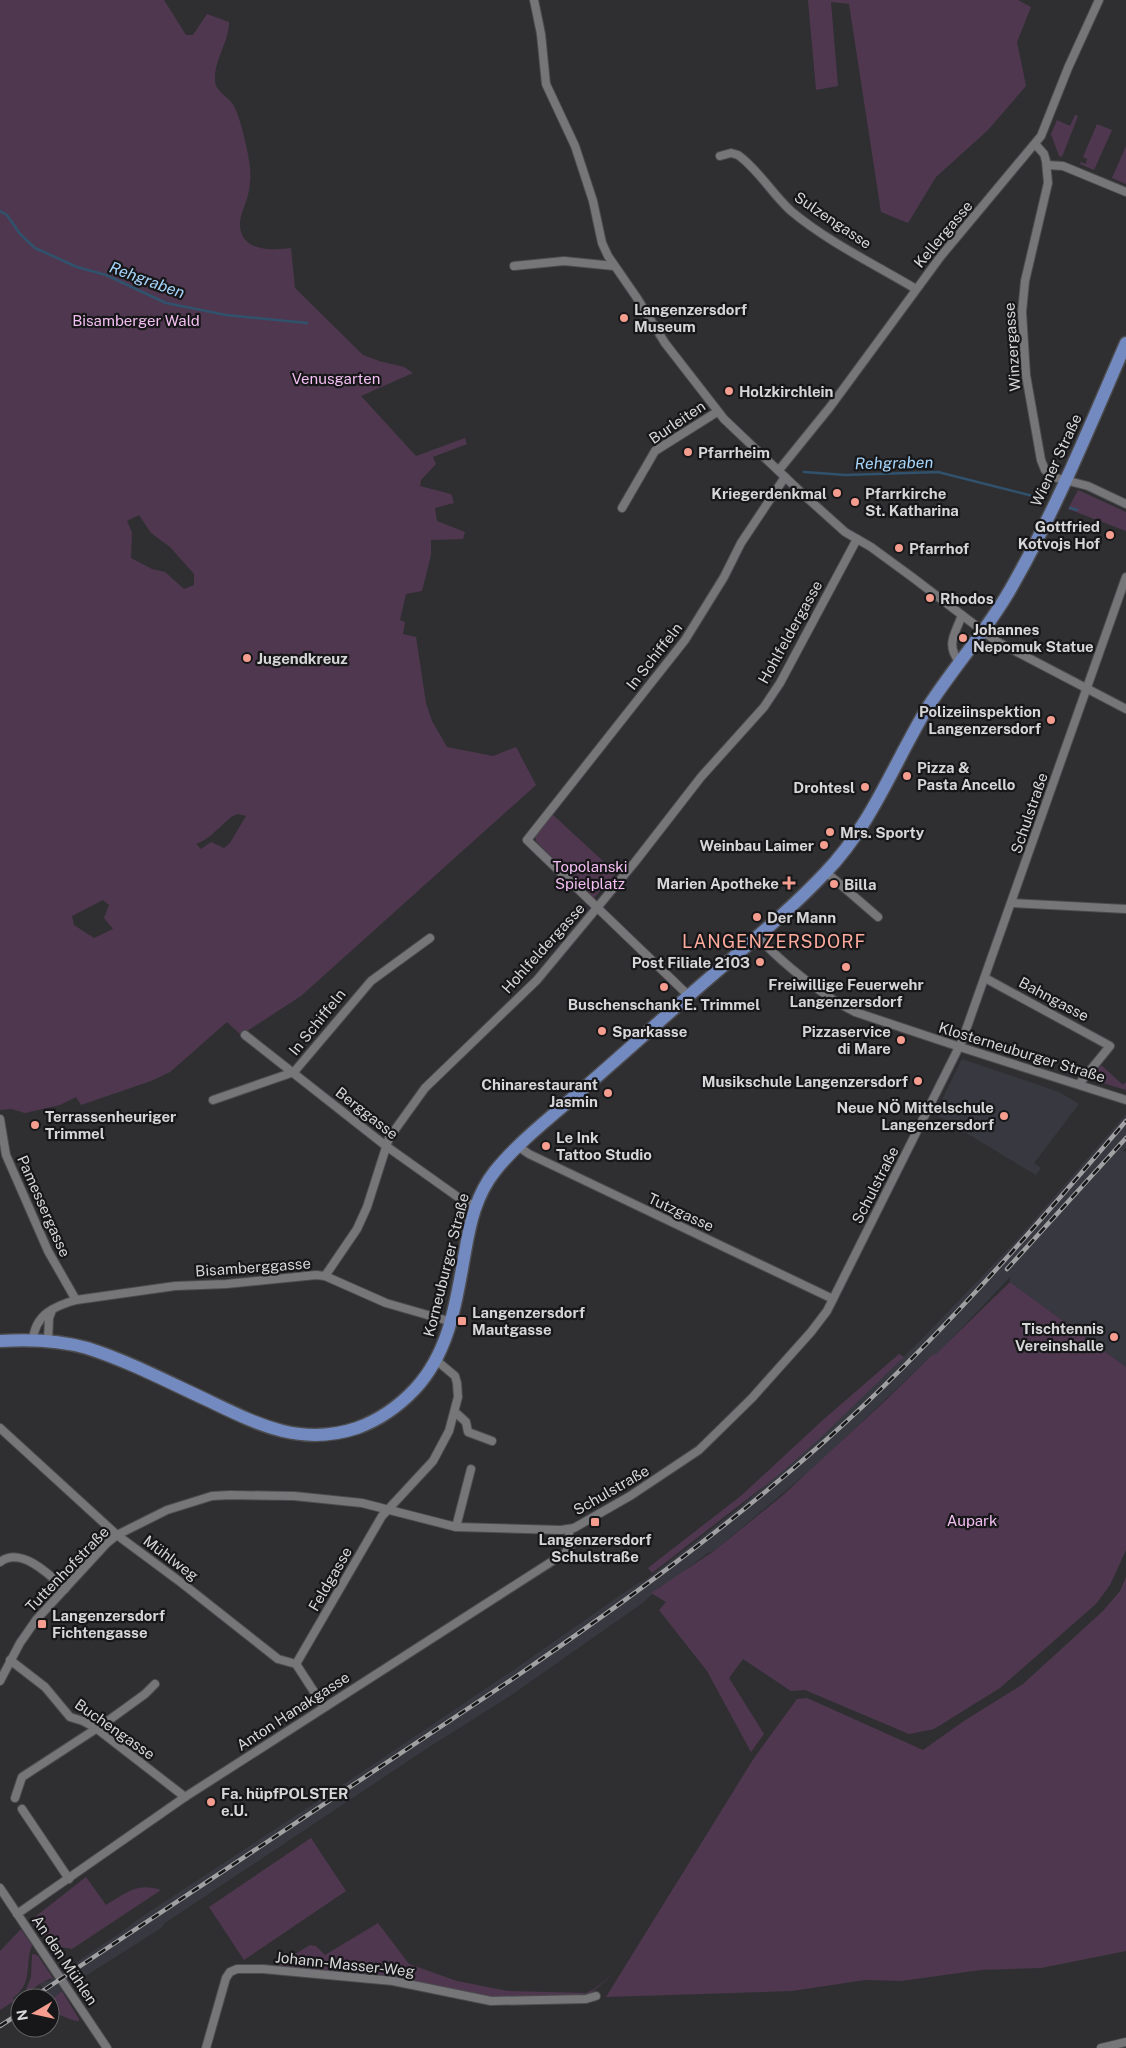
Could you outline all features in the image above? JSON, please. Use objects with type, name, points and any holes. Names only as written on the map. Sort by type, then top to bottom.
[{"type":"main road","name":"Wiener Straße","points":[[758,937],[826,872],[866,822],[928,708],[983,632],[1015,582],[1065,480],[1126,343]]},
{"type":"main road","name":"Korneuburger Straße","points":[[0,1341],[33,1340],[75,1345],[107,1356],[266,1427],[301,1434],[340,1432],[374,1420],[397,1406],[412,1392],[436,1360],[452,1322],[475,1206],[482,1189],[496,1169],[519,1146],[688,996],[758,937]]},
{"type":"street","points":[[534,0],[541,34],[546,84],[575,146],[594,206],[602,243],[614,266],[637,298],[665,343],[717,412],[838,526],[912,577],[983,632],[1126,709]]},
{"type":"street","name":"Kellergasse","points":[[779,470],[830,408],[916,289],[1036,145],[1047,126],[1068,68],[1099,0]]},
{"type":"street","name":"Winzergasse","points":[[1036,145],[1044,154],[1047,165],[1047,190],[1025,281],[1022,312],[1026,375],[1041,460],[1044,468],[1050,475],[1088,486],[1126,504]]},
{"type":"street","name":"Sulzengasse","points":[[720,156],[731,153],[738,155],[781,201],[798,216],[916,289]]},
{"type":"street","points":[[1047,165],[1063,166],[1126,192]]},
{"type":"street","points":[[514,266],[564,261],[614,266]]},
{"type":"street","name":"Burleiten","points":[[622,508],[655,451],[717,412]]},
{"type":"street","name":"In Schiffeln","points":[[597,909],[527,840],[685,640],[716,590],[741,543],[785,477]]},
{"type":"street","name":"Hohlfeldergasse","points":[[326,1276],[364,1214],[389,1138],[425,1088],[536,980],[597,909],[701,777],[764,707],[780,683],[856,539]]},
{"type":"street","name":"Schulstraße","points":[[388,1508],[456,1527],[568,1529],[630,1496],[699,1450],[752,1398],[811,1332],[833,1299],[960,1047],[1126,577]]},
{"type":"street","points":[[960,663],[952,654],[952,645],[962,615]]},
{"type":"street","points":[[826,872],[878,917]]},
{"type":"street","points":[[1012,903],[1126,909]]},
{"type":"street","points":[[597,909],[688,996]]},
{"type":"street","name":"Klosterneuburger Straße","points":[[758,937],[780,958],[845,1007],[960,1047],[1126,1100]]},
{"type":"street","name":"In Schiffeln","points":[[213,1100],[294,1072],[371,981],[430,938]]},
{"type":"street","name":"Bahngasse","points":[[985,978],[1110,1046],[1079,1084]]},
{"type":"street","name":"Berggasse","points":[[245,1035],[386,1146],[462,1200],[475,1206]]},
{"type":"street","name":"Pamessergasse","points":[[0,1119],[6,1155],[48,1251],[76,1300]]},
{"type":"street","name":"Tutzgasse","points":[[519,1146],[529,1154],[833,1299]]},
{"type":"street","name":"Bisamberggasse","points":[[33,1340],[38,1321],[52,1310],[76,1300],[175,1286],[226,1284],[316,1275],[326,1276],[386,1303],[452,1322]]},
{"type":"street","points":[[48,1341],[48,1318],[52,1310]]},
{"type":"street","points":[[436,1360],[455,1376],[458,1397],[456,1412],[466,1422],[468,1432],[492,1441]]},
{"type":"street","name":"Feldgasse","points":[[296,1664],[388,1508],[425,1470],[438,1452],[450,1431],[456,1412]]},
{"type":"street","name":"Mühlweg","points":[[0,1428],[117,1535],[278,1659],[296,1664]]},
{"type":"street","points":[[456,1527],[471,1469]]},
{"type":"street","name":"Tuttenhofstraße","points":[[0,1681],[10,1660],[36,1620],[106,1544],[117,1535],[167,1510],[212,1496],[259,1494],[362,1503],[388,1508]]},
{"type":"street","name":"Anton Hanakgasse","points":[[17,1914],[185,1798],[565,1553],[572,1544],[568,1529]]},
{"type":"street","points":[[0,1562],[7,1558],[20,1558],[42,1570],[65,1589]]},
{"type":"street","name":"Buchengasse","points":[[10,1660],[44,1687],[70,1717],[96,1728],[185,1798]]},
{"type":"street","points":[[296,1664],[324,1707]]},
{"type":"street","points":[[15,1798],[22,1777],[145,1694],[155,1684]]},
{"type":"street","points":[[22,1809],[69,1879]]},
{"type":"street","name":"An den Mühlen","points":[[0,1888],[107,2048]]},
{"type":"street","name":"Johann-Masser-Weg","points":[[206,2048],[226,1978],[230,1972],[236,1969],[263,1969],[393,1981],[491,2001],[586,1999],[596,1996]]},
{"type":"street","points":[[1100,2048],[1126,2042]]},
{"type":"shaded area","name":"Neue NÖ Mittelschule Langenzersdorf","points":[[962,1059],[1059,1092],[1079,1104],[1034,1163],[1041,1168],[1036,1175],[935,1114]]},
{"type":"shaded area","points":[[1126,1114],[1126,1147],[1123,1151],[1126,1152],[1126,1367],[1010,1282],[1010,1277],[936,1355],[932,1355],[814,1467],[714,1551],[708,1553],[667,1584],[660,1586],[644,1602],[510,1696],[429,1747],[165,1923],[161,1928],[60,1993],[60,1988],[42,1988],[40,1984],[44,1981],[49,1981],[134,1922],[512,1671],[638,1583],[644,1581],[739,1508],[816,1441],[922,1339],[1014,1243]]},
{"type":"green space","name":"Bisamberger Wald","points":[[0,0],[164,0],[186,35],[193,35],[207,14],[229,22],[227,36],[217,64],[215,83],[235,108],[248,155],[250,185],[240,222],[244,239],[262,248],[291,248],[295,288],[363,355],[404,367],[413,373],[361,396],[416,456],[465,438],[467,444],[433,457],[436,464],[421,480],[420,486],[451,494],[454,503],[435,508],[437,521],[465,532],[463,539],[431,540],[431,555],[422,591],[406,594],[400,620],[405,622],[403,634],[416,637],[426,703],[432,721],[447,747],[493,756],[516,747],[536,785],[301,996],[241,1035],[227,1022],[170,1072],[151,1081],[81,1105],[76,1097],[60,1105],[25,1113],[11,1109],[0,1110]],"holes":[[[139,515],[151,533],[170,547],[194,574],[194,585],[184,589],[165,572],[152,569],[131,558],[132,532],[127,521]],[[238,814],[246,816],[230,843],[224,848],[211,842],[201,849],[196,844]],[[103,900],[109,905],[104,918],[113,929],[94,938],[74,925],[72,916]]]},
{"type":"green space","points":[[808,0],[1018,0],[1031,7],[1017,42],[1026,86],[988,130],[936,177],[908,223],[881,212],[849,4],[831,2],[838,86],[816,90]]},
{"type":"green space","points":[[1075,115],[1078,116],[1062,157],[1059,156],[1051,134],[1057,120],[1070,126]]},
{"type":"green space","points":[[1097,124],[1112,130],[1094,170],[1080,164],[1081,162],[1086,164],[1087,159],[1083,157]]},
{"type":"green space","points":[[1126,146],[1126,184],[1112,178]]},
{"type":"green space","points":[[1078,490],[1126,512],[1126,531],[1068,509]]},
{"type":"green space","name":"Topolanski Spielplatz","points":[[552,814],[616,873],[594,898],[589,899],[536,841],[535,836]]},
{"type":"green space","points":[[1101,1065],[1123,1085],[1126,1082],[1126,1090],[1093,1080],[1092,1076]]},
{"type":"green space","name":"Aupark","points":[[1010,1282],[1126,1367],[1126,1550],[1110,1585],[1096,1604],[1000,1688],[934,1729],[909,1734],[805,1690],[791,1691],[743,1659],[729,1678],[764,1734],[751,1752],[707,1671],[659,1610],[666,1602],[651,1593],[714,1551],[782,1496],[932,1355],[936,1354]]},
{"type":"green space","points":[[899,1354],[904,1357],[817,1441],[777,1476],[652,1573],[648,1568],[742,1495],[824,1419]]},
{"type":"green space","points":[[1126,1577],[1126,1951],[1041,1968],[981,1970],[901,1981],[865,1980],[792,1991],[606,1997],[754,1758],[797,1699],[807,1698],[923,1750],[964,1721],[1023,1684],[1103,1611],[1120,1591]]},
{"type":"green space","points":[[311,1838],[346,1891],[244,1960],[209,1907]]},
{"type":"green space","points":[[86,1877],[106,1905],[138,1888],[145,1887],[161,1890],[72,1949],[55,1946],[54,1940],[41,1936],[31,1920]]},
{"type":"green space","points":[[378,1923],[409,1964],[457,1981],[508,1991],[586,1993],[613,1974],[591,1993],[502,1998],[280,1967],[278,1965],[310,1945],[316,1946],[325,1955]]},
{"type":"green space","points":[[21,1929],[32,1945],[24,1986],[23,1988],[10,1988],[10,2004],[0,2010],[0,1951]]},
{"type":"green space","points":[[32,1955],[38,1956],[53,1978],[44,1981],[34,1988],[27,1988],[31,1977]]},
{"type":"green space","points":[[62,1991],[79,2021],[60,2015],[60,1993]]},
{"type":"waterway","name":"Rehgraben","points":[[0,211],[7,215],[20,234],[35,248],[77,267],[106,275],[166,303],[226,315],[307,323]]},
{"type":"waterway","name":"Rehgraben","points":[[804,472],[846,475],[938,472],[1041,498]]},
{"type":"waterway","points":[[1070,508],[1077,510]]},
{"type":"railway","points":[[47,1988],[514,1678],[595,1622],[713,1534],[826,1440],[906,1365],[1018,1245],[1126,1121]]},
{"type":"railway","points":[[1007,1269],[1126,1138]]},
{"type":"railway","points":[[0,2026],[10,2020]]},
{"type":"place","name":"Langenzersdorf Museum","points":[[624,318]]},
{"type":"place","name":"Holzkirchlein","points":[[729,391]]},
{"type":"place","name":"Pfarrheim","points":[[688,452]]},
{"type":"place","name":"Kriegerdenkmal","points":[[837,493]]},
{"type":"place","name":"Pfarrkirche St. Katharina","points":[[855,502]]},
{"type":"place","name":"Gottfried Kotvojs Hof","points":[[1110,535]]},
{"type":"place","name":"Pfarrhof","points":[[899,548]]},
{"type":"place","name":"Rhodos","points":[[930,598]]},
{"type":"place","name":"Johannes Nepomuk Statue","points":[[963,638]]},
{"type":"place","name":"Jugendkreuz","points":[[247,658]]},
{"type":"place","name":"Polizeiinspektion Langenzersdorf","points":[[1051,720]]},
{"type":"place","name":"Pizza & Pasta Ancello","points":[[907,776]]},
{"type":"place","name":"Drohtesl","points":[[865,787]]},
{"type":"place","name":"Mrs. Sporty","points":[[830,832]]},
{"type":"place","name":"Weinbau Laimer","points":[[824,845]]},
{"type":"place","name":"Marien Apotheke","points":[[789,883]]},
{"type":"place","name":"Billa","points":[[834,884]]},
{"type":"place","name":"Der Mann","points":[[757,917]]},
{"type":"place","name":"Post Filiale 2103","points":[[760,962]]},
{"type":"place","name":"Freiwillige Feuerwehr Langenzersdorf","points":[[846,967]]},
{"type":"place","name":"Buschenschank E. Trimmel","points":[[664,987]]},
{"type":"place","name":"Sparkasse","points":[[602,1031]]},
{"type":"place","name":"Pizzaservice di Mare","points":[[901,1040]]},
{"type":"place","name":"Musikschule Langenzersdorf","points":[[918,1081]]},
{"type":"place","name":"Chinarestaurant Jasmin","points":[[608,1093]]},
{"type":"place","name":"Neue NÖ Mittelschule Langenzersdorf","points":[[1004,1116]]},
{"type":"place","name":"Terrassenheuriger Trimmel","points":[[35,1125]]},
{"type":"place","name":"Le Ink Tattoo Studio","points":[[546,1146]]},
{"type":"place","name":"Langenzersdorf Mautgasse","points":[[462,1321]]},
{"type":"place","name":"Tischtennis Vereinshalle","points":[[1114,1337]]},
{"type":"place","name":"Langenzersdorf Schulstraße","points":[[595,1522]]},
{"type":"place","name":"Langenzersdorf Fichtengasse","points":[[42,1624]]},
{"type":"place","name":"Fa. hüpfPOLSTER e.U.","points":[[211,1802]]},
{"type":"district","name":"LANGENZERSDORF","points":[[774,941]]},
{"type":"park label","name":"Venusgarten","points":[[336,378]]}]
